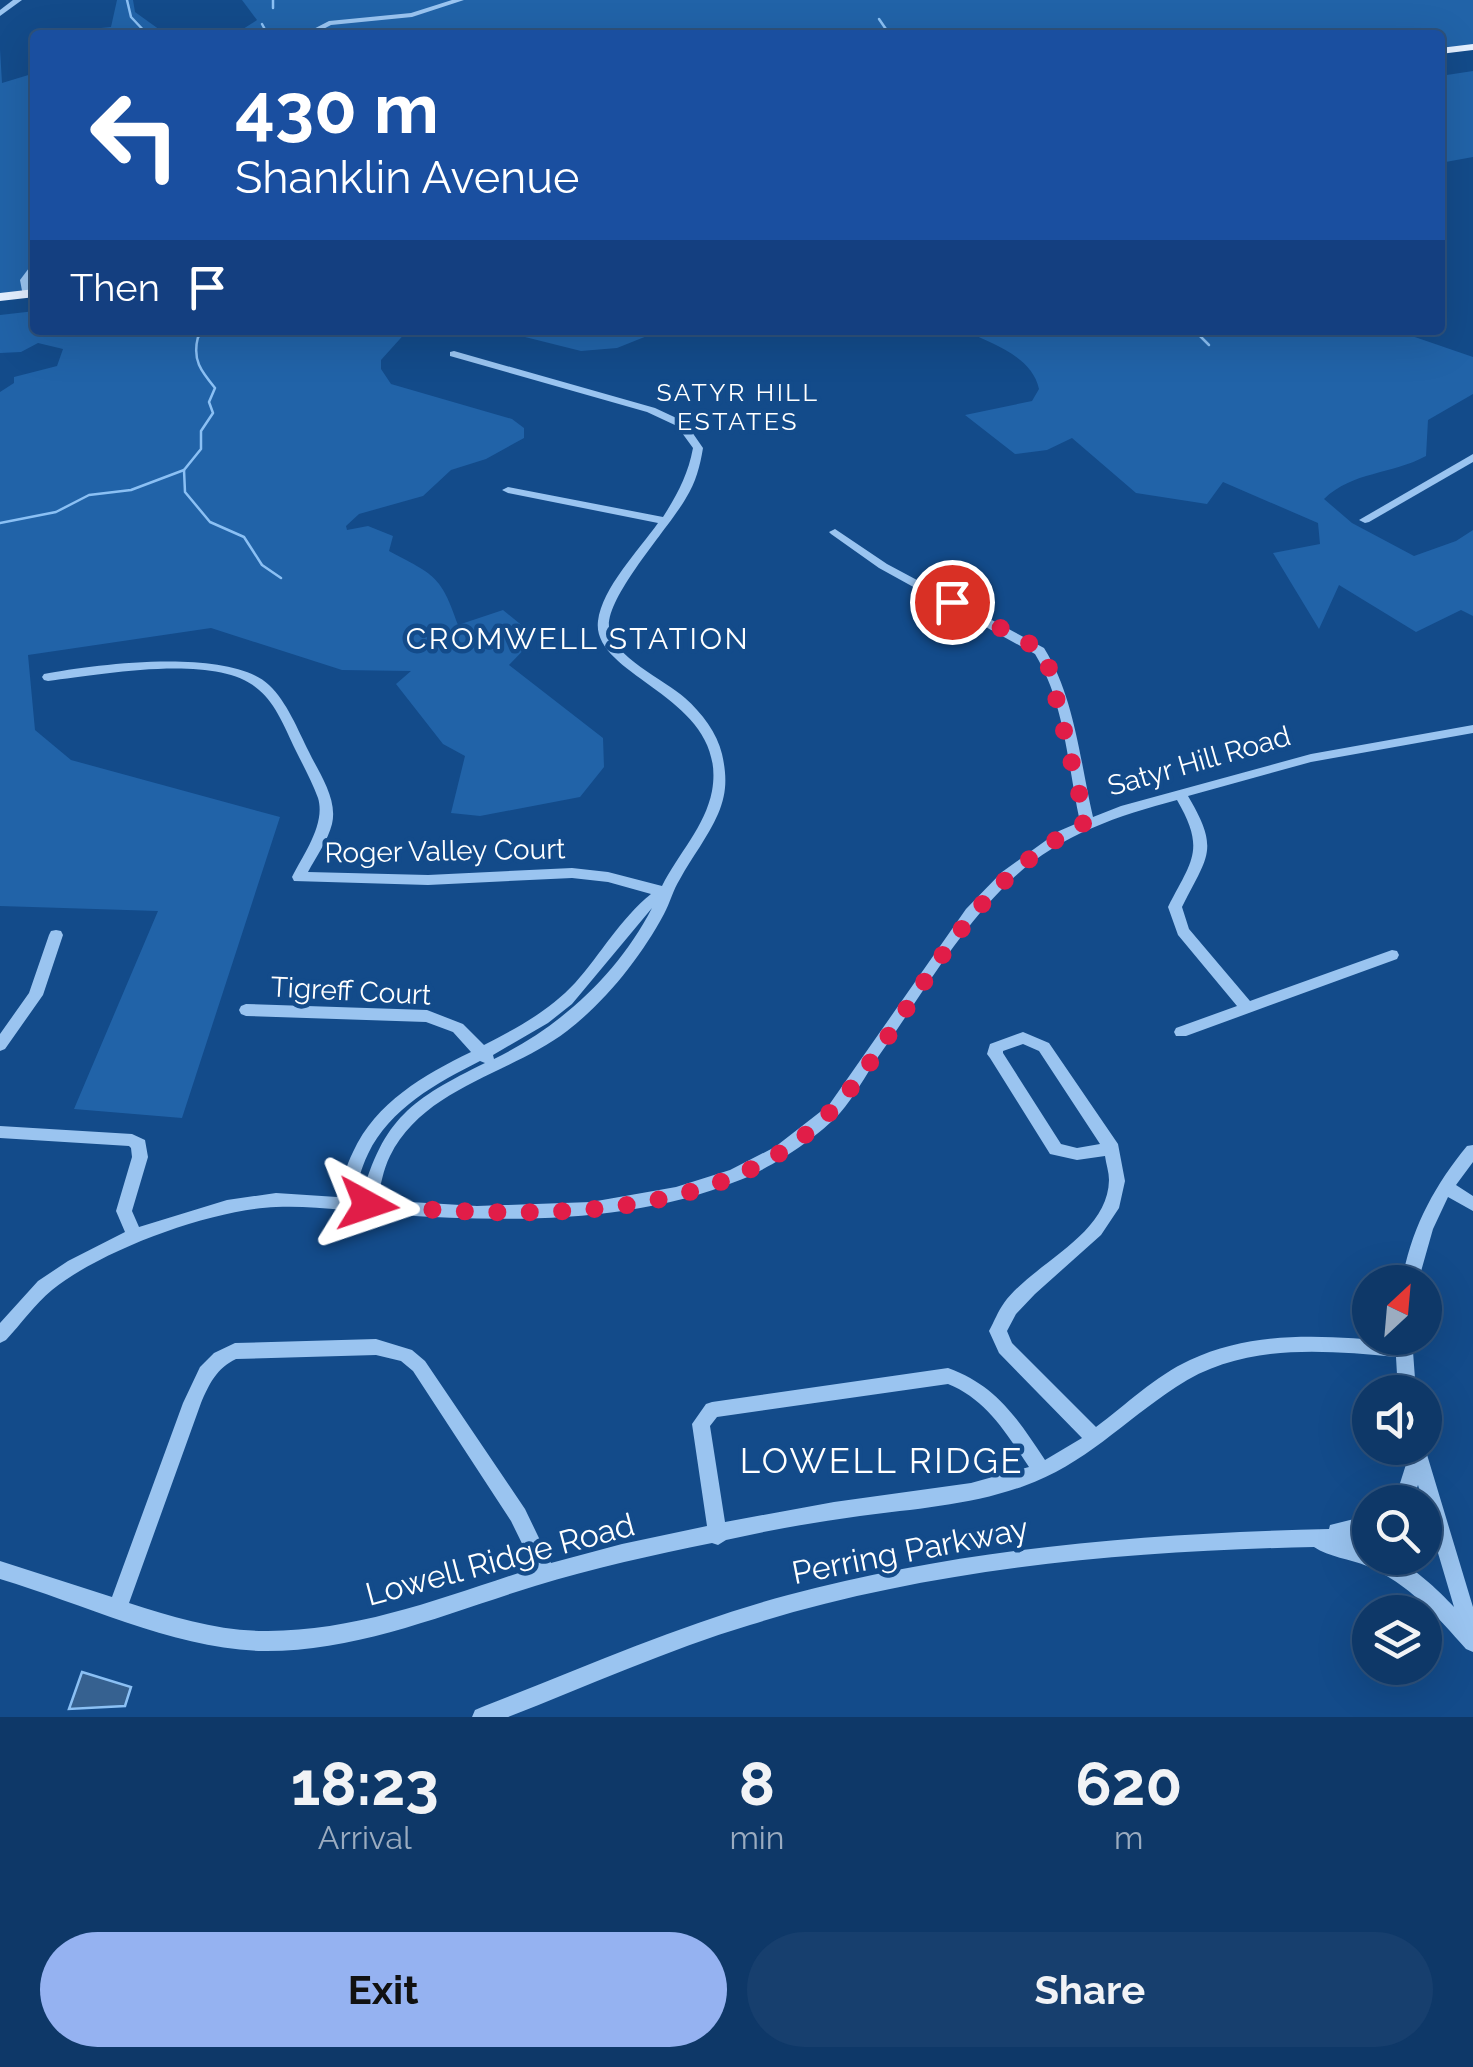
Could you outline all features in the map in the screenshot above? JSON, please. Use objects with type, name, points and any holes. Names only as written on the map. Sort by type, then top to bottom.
[{"type":"main road","points":[[1445,50],[1473,47]]},
{"type":"main road","points":[[0,297],[30,294]]},
{"type":"street","points":[[0,14],[18,0]]},
{"type":"street","points":[[316,30],[329,24],[412,15],[460,0]]},
{"type":"street","points":[[344,1203],[364,1146],[393,1108],[432,1080],[549,1036],[595,995],[656,915],[664,892],[716,804],[720,773],[708,727],[680,697],[621,656],[605,636],[602,623],[622,584],[666,521],[698,460],[694,440],[681,424],[651,410],[454,354]]},
{"type":"street","points":[[1365,520],[1473,456]]},
{"type":"street","points":[[508,490],[666,521]]},
{"type":"street","points":[[836,532],[884,566],[1040,651],[1047,660],[1064,722],[1086,822]]},
{"type":"street","name":"Roger Valley Court","points":[[48,677],[203,666],[232,670],[262,685],[326,802],[325,824],[299,878],[428,880],[560,873],[608,877],[664,892]]},
{"type":"street","name":"Satyr Hill Road","points":[[0,1336],[44,1286],[135,1235],[253,1202],[344,1203],[478,1213],[591,1209],[676,1194],[760,1164],[800,1139],[848,1092],[981,902],[1021,864],[1086,822],[1325,754],[1473,729]]},
{"type":"street","points":[[1180,794],[1203,832],[1204,846],[1175,907],[1177,918],[1183,932],[1247,1006]]},
{"type":"street","points":[[0,1045],[36,994],[56,934]]},
{"type":"street","points":[[1180,1032],[1392,955]]},
{"type":"street","name":"Tigreff Court","points":[[246,1010],[427,1016],[458,1028],[488,1060]]},
{"type":"street","points":[[1094,1440],[1005,1348],[998,1331],[1005,1316],[1072,1254],[1103,1218],[1118,1172],[1112,1149],[1044,1047],[1023,1038],[995,1048],[1004,1072],[1056,1149],[1077,1154],[1112,1149]]},
{"type":"street","points":[[368,1205],[384,1151],[403,1124],[488,1060]]},
{"type":"street","points":[[0,1132],[132,1140],[139,1145],[140,1157],[124,1211],[135,1235]]},
{"type":"street","points":[[1414,1265],[1423,1232],[1445,1186],[1473,1151]]},
{"type":"street","points":[[1445,1186],[1473,1204]]},
{"type":"street","name":"Lowell Ridge Road","points":[[0,1570],[199,1632],[236,1639],[306,1640],[356,1630],[545,1571],[806,1515],[960,1493],[1017,1480],[1094,1440],[1184,1372],[1246,1349],[1352,1343]]},
{"type":"street","points":[[118,1606],[192,1403],[213,1365],[235,1351],[376,1347],[406,1355],[419,1366],[498,1483],[545,1571]]},
{"type":"street","points":[[718,1536],[702,1430],[704,1417],[712,1410],[948,1376],[982,1392],[1041,1469]]},
{"type":"street","points":[[1302,1538],[1352,1528]]},
{"type":"street","points":[[1302,1538],[1346,1549],[1402,1571],[1437,1601],[1473,1641]]},
{"type":"street","name":"Perring Parkway","points":[[482,1717],[784,1605],[907,1575],[1082,1549],[1352,1538]]},
{"type":"street","points":[[1442,1558],[1473,1641]]},
{"type":"shaded area","points":[[117,0],[133,0],[135,12],[160,30],[101,28],[111,27]]},
{"type":"shaded area","points":[[242,0],[1473,0],[1473,49],[1445,53],[1445,30],[236,30],[257,20]]},
{"type":"shaded area","points":[[0,49],[2,83],[30,75],[30,291],[0,294]]},
{"type":"shaded area","points":[[1473,71],[1473,157],[1445,162],[1445,75]]},
{"type":"shaded area","points":[[30,312],[30,335],[404,335],[381,360],[381,369],[391,384],[512,419],[524,428],[524,438],[486,459],[451,470],[423,496],[359,514],[346,526],[347,530],[368,526],[393,536],[389,551],[434,578],[458,625],[503,610],[536,637],[509,665],[603,738],[604,767],[580,797],[480,816],[451,813],[465,756],[443,744],[396,684],[411,671],[342,670],[211,628],[28,655],[35,730],[71,760],[280,817],[182,1118],[74,1109],[158,911],[0,906],[0,392],[14,383],[14,377],[57,366],[63,349],[38,343],[21,352],[0,353],[0,315]]},
{"type":"shaded area","points":[[517,335],[650,335],[617,348],[581,351]]},
{"type":"shaded area","points":[[974,335],[1409,335],[1473,357],[1473,394],[1428,420],[1426,456],[1347,483],[1324,499],[1352,523],[1414,556],[1456,541],[1473,530],[1473,616],[1461,610],[1416,632],[1339,585],[1319,629],[1273,553],[1320,544],[1318,523],[1223,482],[1207,504],[1136,493],[1072,438],[1047,450],[1015,454],[965,415],[1032,401],[1039,389],[1028,368],[998,346]]},
{"type":"shaded area","points":[[82,1672],[131,1687],[125,1706],[69,1709]]},
{"type":"waterway","points":[[127,0],[131,17],[143,30]]},
{"type":"waterway","points":[[273,0],[273,8]]},
{"type":"waterway","points":[[879,19],[887,30]]},
{"type":"waterway","points":[[262,24],[265,30]]},
{"type":"waterway","points":[[184,470],[201,449],[201,431],[213,413],[209,402],[215,388],[197,359],[198,337],[201,335]]},
{"type":"waterway","points":[[1199,335],[1209,345]]},
{"type":"waterway","points":[[0,523],[56,512],[89,495],[131,490],[184,470]]},
{"type":"waterway","points":[[184,470],[185,492],[210,522],[244,537],[262,565],[281,578]]},
{"type":"district","name":"SATYR HILL ESTATES","points":[[738,406]]},
{"type":"district","name":"CROMWELL STATION","points":[[578,638]]},
{"type":"district","name":"LOWELL RIDGE","points":[[882,1460]]},
{"type":"route","points":[[368,1205],[442,1212],[554,1211],[622,1205],[676,1194],[760,1164],[800,1139],[834,1108],[860,1077],[955,934],[981,902],[1021,864],[1086,822],[1047,660],[1032,645],[952,602]]}]
